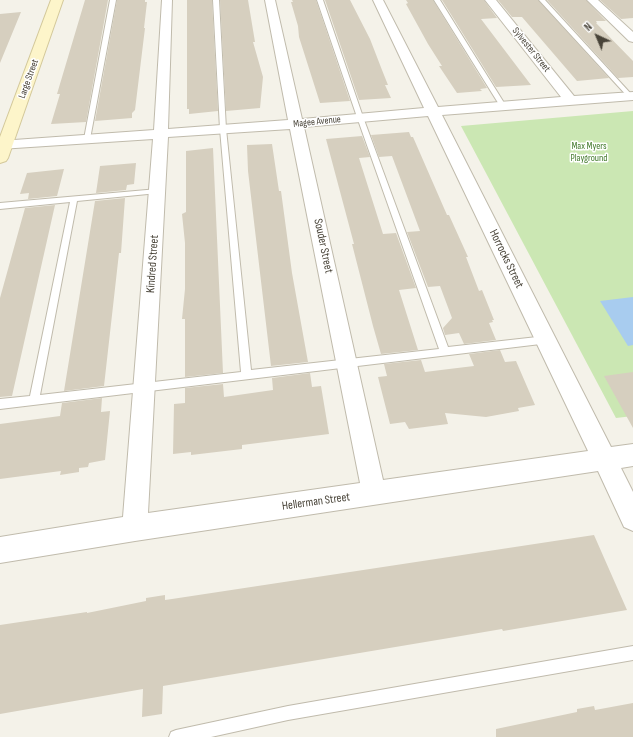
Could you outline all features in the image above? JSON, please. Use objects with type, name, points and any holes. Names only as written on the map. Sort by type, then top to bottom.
[{"type":"street","name":"Large Street","points":[[2,149],[57,0]]},
{"type":"street","name":"Kindred Street","points":[[135,528],[143,387],[162,134],[167,0]]},
{"type":"street","name":"Souder Street","points":[[270,0],[348,363],[374,493]]},
{"type":"street","name":"Horrocks Street","points":[[378,0],[633,518]]},
{"type":"street","name":"Sylvester Street","points":[[490,0],[571,101]]},
{"type":"street","points":[[592,0],[633,38]]},
{"type":"street","name":"Magee Avenue","points":[[2,149],[87,139],[297,124],[360,117],[632,96]]},
{"type":"street","name":"Hellerman Street","points":[[0,550],[135,528],[633,455]]},
{"type":"lane","points":[[87,139],[113,0]]},
{"type":"lane","points":[[216,0],[223,129],[246,375]]},
{"type":"lane","points":[[320,0],[360,117],[445,352]]},
{"type":"lane","points":[[436,0],[503,106]]},
{"type":"lane","points":[[542,0],[632,96]]},
{"type":"lane","points":[[0,206],[158,191]]},
{"type":"lane","points":[[34,400],[74,199]]},
{"type":"lane","points":[[0,404],[546,340]]},
{"type":"lane","points":[[176,737],[288,713],[633,653]]},
{"type":"green space","name":"Max Myers Playground","points":[[633,111],[633,416],[616,418],[461,126]]},
{"type":"water","points":[[633,297],[633,345],[628,346],[600,301]]},
{"type":"building","points":[[85,0],[108,0],[86,122],[51,124],[60,94],[57,94]]},
{"type":"building","points":[[117,0],[145,0],[145,2],[147,2],[135,110],[132,113],[132,118],[95,121]]},
{"type":"building","points":[[187,0],[212,0],[218,111],[189,114],[189,109],[187,109]]},
{"type":"building","points":[[220,0],[248,0],[255,42],[253,42],[263,77],[260,108],[226,111]]},
{"type":"building","points":[[292,0],[316,0],[350,101],[320,103],[299,37],[298,26],[291,2],[293,2]]},
{"type":"building","points":[[325,0],[350,0],[370,39],[388,85],[385,85],[391,98],[359,100]]},
{"type":"building","points":[[406,0],[433,0],[487,88],[480,89],[482,91],[457,93],[439,66],[442,66],[406,4],[408,3]]},
{"type":"building","points":[[442,0],[484,0],[497,18],[481,19],[531,85],[496,87]]},
{"type":"building","points":[[498,0],[538,0],[609,78],[577,81],[522,17],[512,17]]},
{"type":"building","points":[[547,0],[586,0],[606,21],[596,21],[596,23],[633,61],[633,77],[618,78]]},
{"type":"building","points":[[600,0],[633,0],[633,18],[621,19]]},
{"type":"building","points":[[21,12],[0,63],[0,14]]},
{"type":"building","points":[[409,132],[411,137],[413,137],[447,215],[449,215],[468,257],[466,257],[479,291],[482,290],[494,320],[492,320],[493,322],[489,323],[496,340],[464,344],[459,333],[445,335],[443,328],[452,318],[440,286],[428,287],[407,232],[420,231],[392,156],[379,157],[371,135]]},
{"type":"building","points":[[362,136],[370,157],[359,158],[383,234],[396,233],[416,288],[399,290],[418,350],[381,354],[373,326],[352,244],[354,244],[326,139]]},
{"type":"building","points":[[272,144],[279,191],[281,191],[292,273],[308,362],[271,366],[248,171],[247,145]]},
{"type":"building","points":[[213,148],[223,373],[185,377],[185,319],[182,319],[185,289],[185,243],[182,214],[186,212],[186,151]]},
{"type":"building","points":[[136,163],[134,184],[127,185],[126,190],[96,193],[100,166]]},
{"type":"building","points":[[64,169],[57,196],[28,199],[29,193],[20,194],[27,173]]},
{"type":"building","points":[[125,198],[121,253],[119,253],[104,386],[64,391],[95,201]]},
{"type":"building","points":[[55,205],[12,396],[0,397],[0,298],[25,208]]},
{"type":"building","points":[[500,350],[505,362],[516,361],[535,405],[518,408],[519,411],[486,417],[445,413],[448,424],[409,429],[405,422],[390,424],[378,377],[387,376],[384,364],[421,360],[425,372],[474,366],[469,354]]},
{"type":"building","points":[[633,372],[633,428],[604,376]]},
{"type":"building","points":[[310,373],[312,387],[321,386],[329,434],[242,445],[242,449],[191,455],[191,452],[173,454],[174,404],[185,403],[185,388],[223,384],[224,397],[273,390],[272,378]]},
{"type":"building","points":[[102,398],[101,412],[110,411],[105,460],[89,463],[88,467],[79,468],[79,472],[60,475],[61,471],[0,479],[0,424],[60,416],[62,403]]},
{"type":"building","points":[[594,535],[627,610],[503,631],[502,629],[163,686],[162,714],[142,717],[143,689],[0,714],[0,625],[87,613],[146,601],[146,598],[165,595],[165,600]]},
{"type":"building","points":[[633,703],[633,737],[496,737],[496,729],[577,712],[577,709],[594,706],[595,710]]}]
